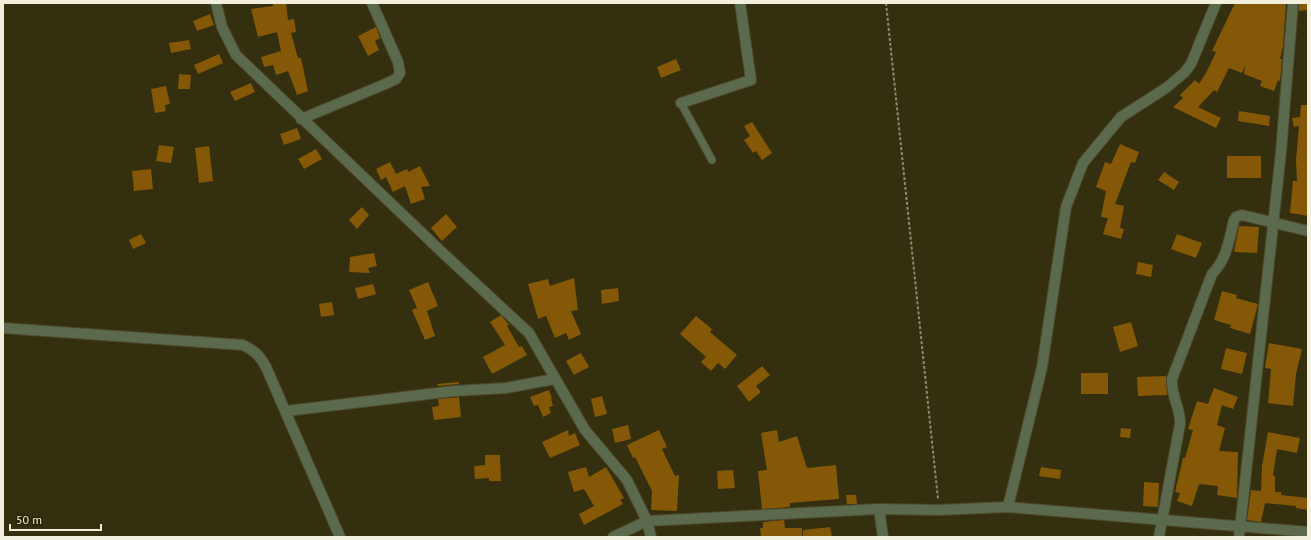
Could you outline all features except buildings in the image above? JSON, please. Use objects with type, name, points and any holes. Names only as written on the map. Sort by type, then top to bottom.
[{"type":"street","points":[[216,3],[222,27],[236,55],[301,119],[529,333],[585,430],[627,480],[647,521],[651,537]]},
{"type":"street","points":[[301,119],[396,79],[400,72],[398,62],[372,3]]},
{"type":"street","points":[[681,102],[751,80],[740,3]]},
{"type":"street","points":[[1008,507],[1042,367],[1066,207],[1083,163],[1121,117],[1166,88],[1184,73],[1191,64],[1216,3]]},
{"type":"street","points":[[1239,532],[1274,221],[1293,3]]},
{"type":"street","points":[[1159,537],[1180,424],[1180,418],[1172,388],[1175,371],[1212,274],[1225,258],[1236,217],[1242,215],[1274,221],[1308,231]]},
{"type":"street","points":[[3,328],[244,345],[259,355],[286,411],[340,537]]},
{"type":"street","points":[[286,411],[454,391],[506,388],[555,379]]},
{"type":"street","points":[[613,537],[647,521],[879,509],[939,510],[1008,507],[1161,520],[1239,532],[1308,532]]},
{"type":"street","points":[[879,509],[883,537]]},
{"type":"lane","points":[[681,102],[712,160]]},
{"type":"path","points":[[886,3],[939,510]]}]
